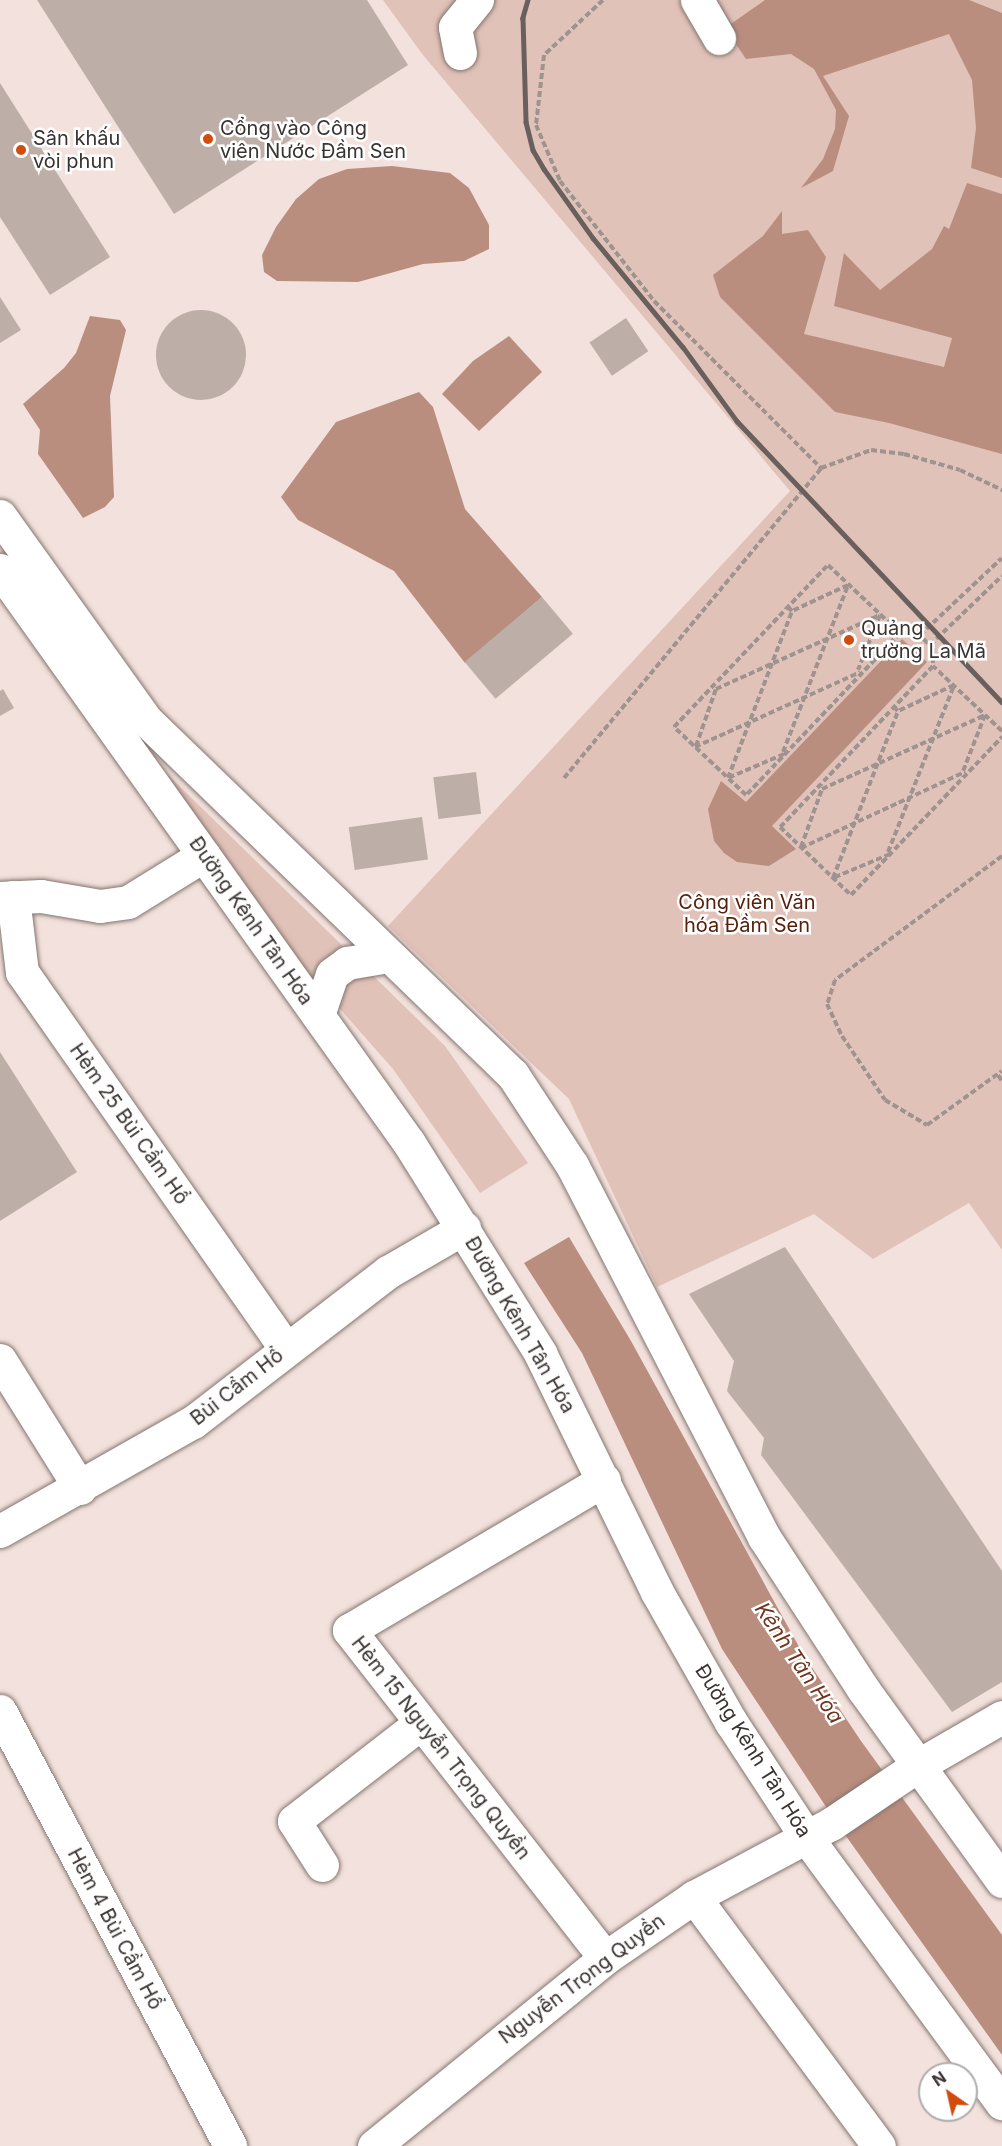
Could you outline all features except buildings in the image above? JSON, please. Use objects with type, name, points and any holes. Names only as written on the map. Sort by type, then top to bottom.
[{"type":"street","points":[[460,53],[455,27],[477,0]]},
{"type":"street","points":[[697,0],[719,38]]},
{"type":"street","points":[[0,516],[146,720],[513,1075],[572,1165],[764,1537],[907,1773],[1002,1881]]},
{"type":"street","name":"Đường Kênh Tân Hóa","points":[[0,570],[318,1015],[375,1090],[464,1228],[540,1353],[657,1592],[703,1672],[819,1831],[1002,2103]]},
{"type":"street","points":[[4,893],[41,896],[100,906],[128,902],[204,855]]},
{"type":"street","name":"Hẻm 25 Bùi Cầm Hổ","points":[[4,893],[22,972],[286,1349]]},
{"type":"street","points":[[318,1015],[332,974],[347,963],[388,956]]},
{"type":"street","name":"Bùi Cẩm Hổ","points":[[0,1531],[80,1488],[193,1422],[388,1272],[464,1228]]},
{"type":"street","points":[[0,1360],[80,1488]]},
{"type":"street","name":"Hẻm 15 Nguyễn Trọng Quyền","points":[[604,1480],[348,1630],[605,1958]]},
{"type":"street","name":"Hẻm 4 Bùi Cầm Hổ","points":[[0,1711],[230,2146]]},
{"type":"street","name":"Nguyễn Trọng Quyền","points":[[374,2146],[605,1958],[694,1897],[819,1831],[907,1773],[1002,1717]]},
{"type":"street","points":[[322,1865],[294,1821],[421,1723]]},
{"type":"street","points":[[694,1897],[879,2146]]},
{"type":"path","points":[[603,0],[544,55],[536,125],[560,181],[654,302],[821,468]]},
{"type":"path","points":[[564,778],[821,468],[871,450],[904,454],[960,470],[1002,490]]},
{"type":"path","points":[[920,635],[1002,558]]},
{"type":"path","points":[[900,633],[859,672],[746,795],[674,727],[715,688],[828,566],[900,633],[920,635],[930,645],[933,666],[1002,731]]},
{"type":"path","points":[[930,645],[1002,576]]},
{"type":"path","points":[[728,778],[790,609],[848,585]]},
{"type":"path","points":[[728,778],[783,753],[848,585]]},
{"type":"path","points":[[695,747],[715,688],[880,615]]},
{"type":"path","points":[[695,747],[859,672],[880,615]]},
{"type":"path","points":[[933,666],[896,709],[821,788],[780,827],[851,895],[965,772],[1002,736]]},
{"type":"path","points":[[833,878],[896,709],[954,685]]},
{"type":"path","points":[[833,878],[889,853],[954,685]]},
{"type":"path","points":[[801,848],[821,788],[985,715]]},
{"type":"path","points":[[801,848],[910,795],[965,772],[985,715]]},
{"type":"path","points":[[1002,856],[835,981],[826,1004],[842,1036],[885,1100],[927,1125],[1000,1073],[1002,1081]]},
{"type":"green space","name":"Công viên Văn hóa Đầm Sen","points":[[383,0],[1002,0],[1002,1250],[969,1203],[873,1259],[814,1214],[657,1287],[569,1099],[388,926],[790,491],[423,55]]},
{"type":"green space","points":[[168,775],[445,1046],[528,1163],[480,1193],[393,1069],[204,855],[178,815]]},
{"type":"water","points":[[765,0],[969,0],[1002,13],[1002,178],[971,168],[976,128],[972,80],[949,34],[823,76],[849,116],[833,171],[801,188],[823,159],[835,129],[836,110],[814,69],[791,54],[746,59],[725,28]]},
{"type":"water","points":[[392,166],[450,173],[469,188],[489,225],[489,249],[464,261],[423,264],[358,282],[277,281],[264,272],[262,255],[276,227],[296,199],[319,179],[347,169]]},
{"type":"water","points":[[967,183],[1002,194],[1002,454],[889,423],[835,412],[720,297],[713,275],[763,236],[782,211],[782,234],[808,230],[826,257],[804,334],[944,367],[952,338],[834,306],[844,253],[880,290],[932,249],[944,226],[949,229]]},
{"type":"water","points":[[90,316],[120,320],[126,330],[110,396],[114,497],[105,507],[83,518],[38,454],[40,430],[23,404],[64,368],[76,353]]},
{"type":"water","points":[[509,336],[542,372],[479,431],[442,394],[473,361]]},
{"type":"water","points":[[419,392],[433,407],[465,509],[542,597],[465,663],[394,571],[298,520],[281,497],[336,422]]},
{"type":"water","points":[[902,639],[927,662],[772,826],[796,849],[769,866],[737,862],[724,853],[714,841],[708,809],[721,781],[746,802]]},
{"type":"water","name":"Kênh Tân Hóa","points":[[569,1237],[631,1341],[803,1654],[861,1741],[1002,1935],[1002,2055],[836,1822],[722,1649],[582,1353],[524,1263]]},
{"type":"railway","points":[[528,0],[523,18],[526,122],[533,150],[544,169],[593,238],[683,347],[737,421],[1002,702]]},
{"type":"place","name":"Cổng vào Công viên Nước Đầm Sen","points":[[208,139]]},
{"type":"place","name":"Sân khấu vòi phun","points":[[21,150]]},
{"type":"place","name":"Quảng trường La Mã","points":[[849,640]]}]
